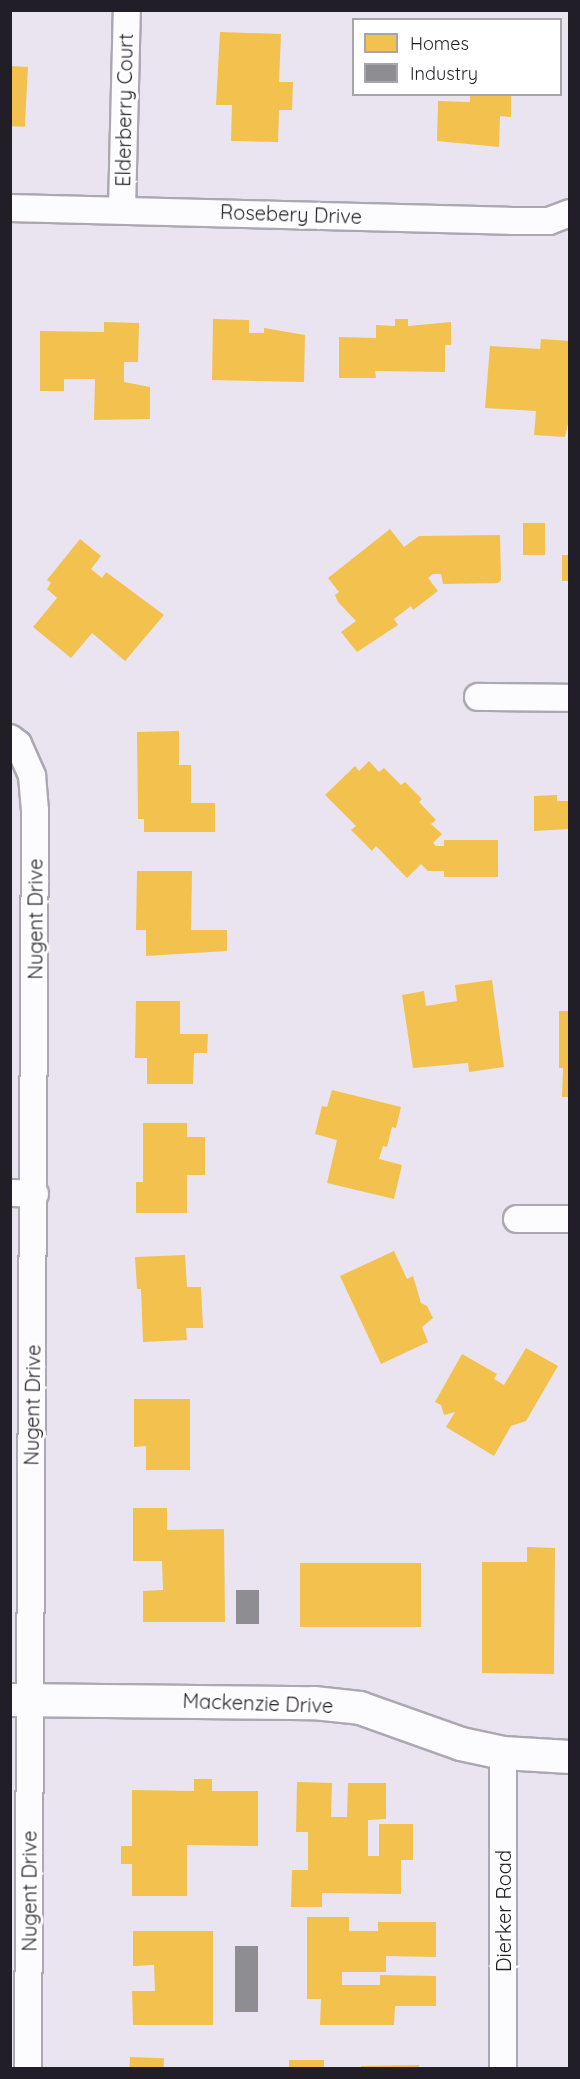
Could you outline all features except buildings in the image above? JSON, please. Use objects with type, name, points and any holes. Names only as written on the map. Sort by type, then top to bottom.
[{"type":"street","name":"Elderberry Court","points":[[122,209],[127,10]]},
{"type":"street","name":"Rosebery Drive","points":[[10,208],[122,209],[513,221],[549,221],[570,213]]},
{"type":"street","points":[[478,698],[570,698]]},
{"type":"street","name":"Nugent Drive","points":[[14,741],[32,776],[35,811],[23,1194],[20,1700],[20,1970],[28,2068]]},
{"type":"street","points":[[517,1219],[570,1219]]},
{"type":"street","name":"Mackenzie Drive","points":[[20,1700],[272,1700],[326,1704],[360,1708],[461,1744],[503,1753],[570,1757]]},
{"type":"street","name":"Dierker Road","points":[[503,1753],[503,2068]]}]
